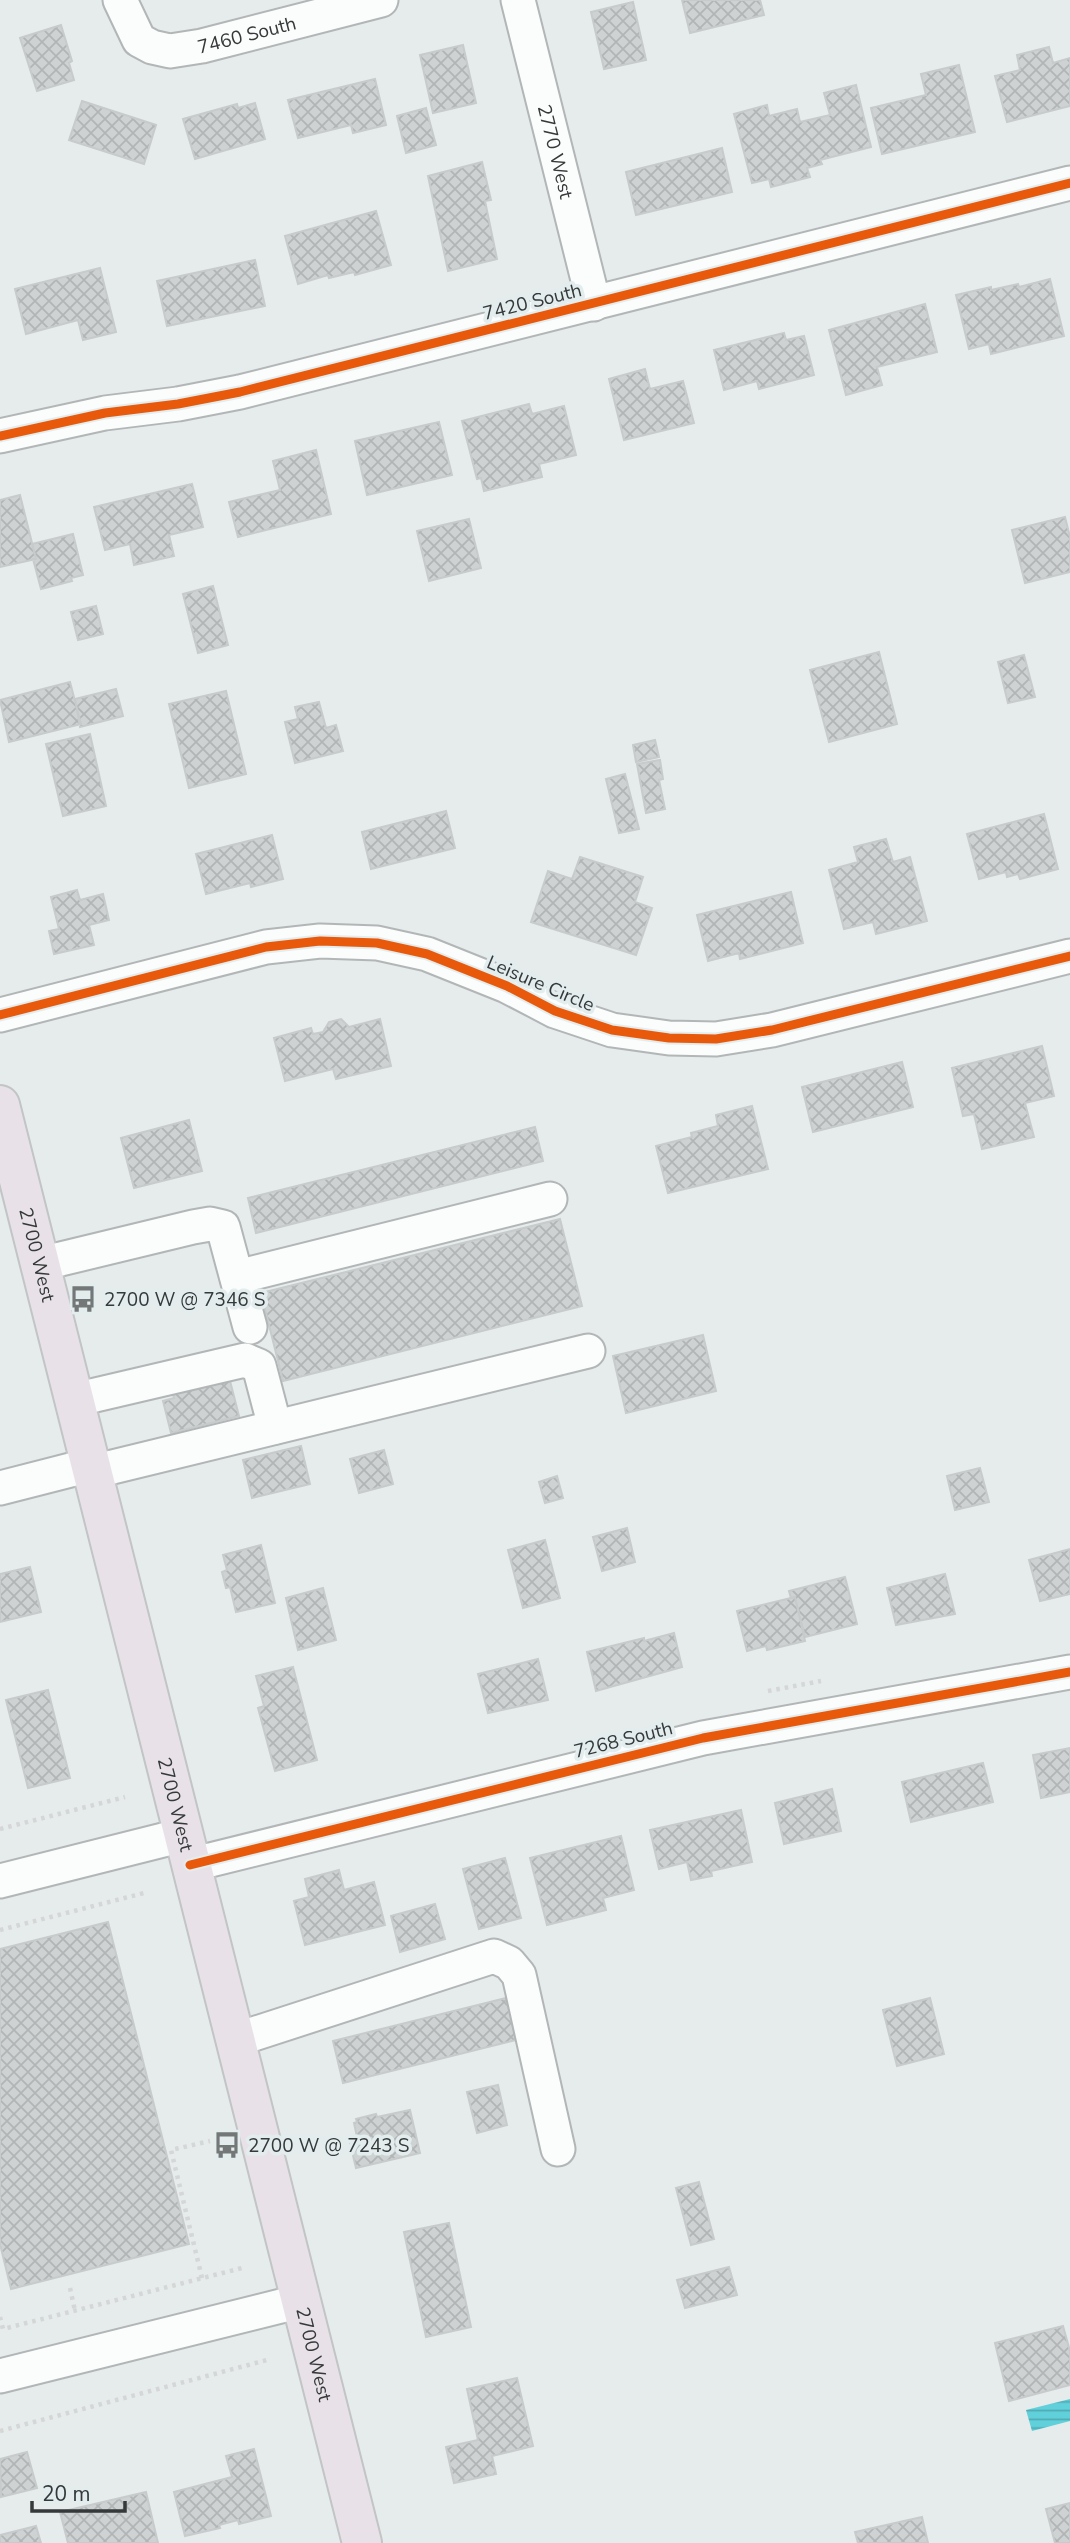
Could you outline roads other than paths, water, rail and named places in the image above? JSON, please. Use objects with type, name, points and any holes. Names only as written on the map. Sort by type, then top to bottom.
[{"type":"main road","name":"2700 West","points":[[0,1105],[362,2543]]},
{"type":"street","name":"7460 South","points":[[120,0],[139,40],[152,47],[170,51],[202,46],[382,0]]},
{"type":"street","name":"2770 West","points":[[518,0],[594,304]]},
{"type":"street","name":"7420 South","points":[[0,436],[105,412],[178,404],[240,392],[1070,183]]},
{"type":"street","name":"Leisure Circle","points":[[0,1015],[266,947],[331,942],[377,943],[427,954],[507,986],[555,1011],[612,1030],[669,1038],[716,1039],[772,1030],[1070,956]]},
{"type":"street","points":[[237,1277],[550,1199]]},
{"type":"street","points":[[40,1264],[210,1224],[223,1227],[250,1327]]},
{"type":"street","points":[[0,1488],[275,1427],[588,1351]]},
{"type":"street","points":[[74,1400],[245,1360],[259,1366],[275,1427]]},
{"type":"street","name":"7268 South","points":[[0,1881],[186,1850],[703,1738],[1070,1672]]},
{"type":"street","points":[[235,2040],[494,1956],[509,1963],[519,1975],[558,2149]]},
{"type":"street","points":[[0,2376],[301,2301]]},
{"type":"water","points":[[1070,2399],[1070,2421],[1032,2431],[1026,2410]]},
{"type":"place","name":"2700 W @ 7346 S","points":[[83,1299]]},
{"type":"place","name":"2700 W @ 7243 S","points":[[227,2145]]}]
